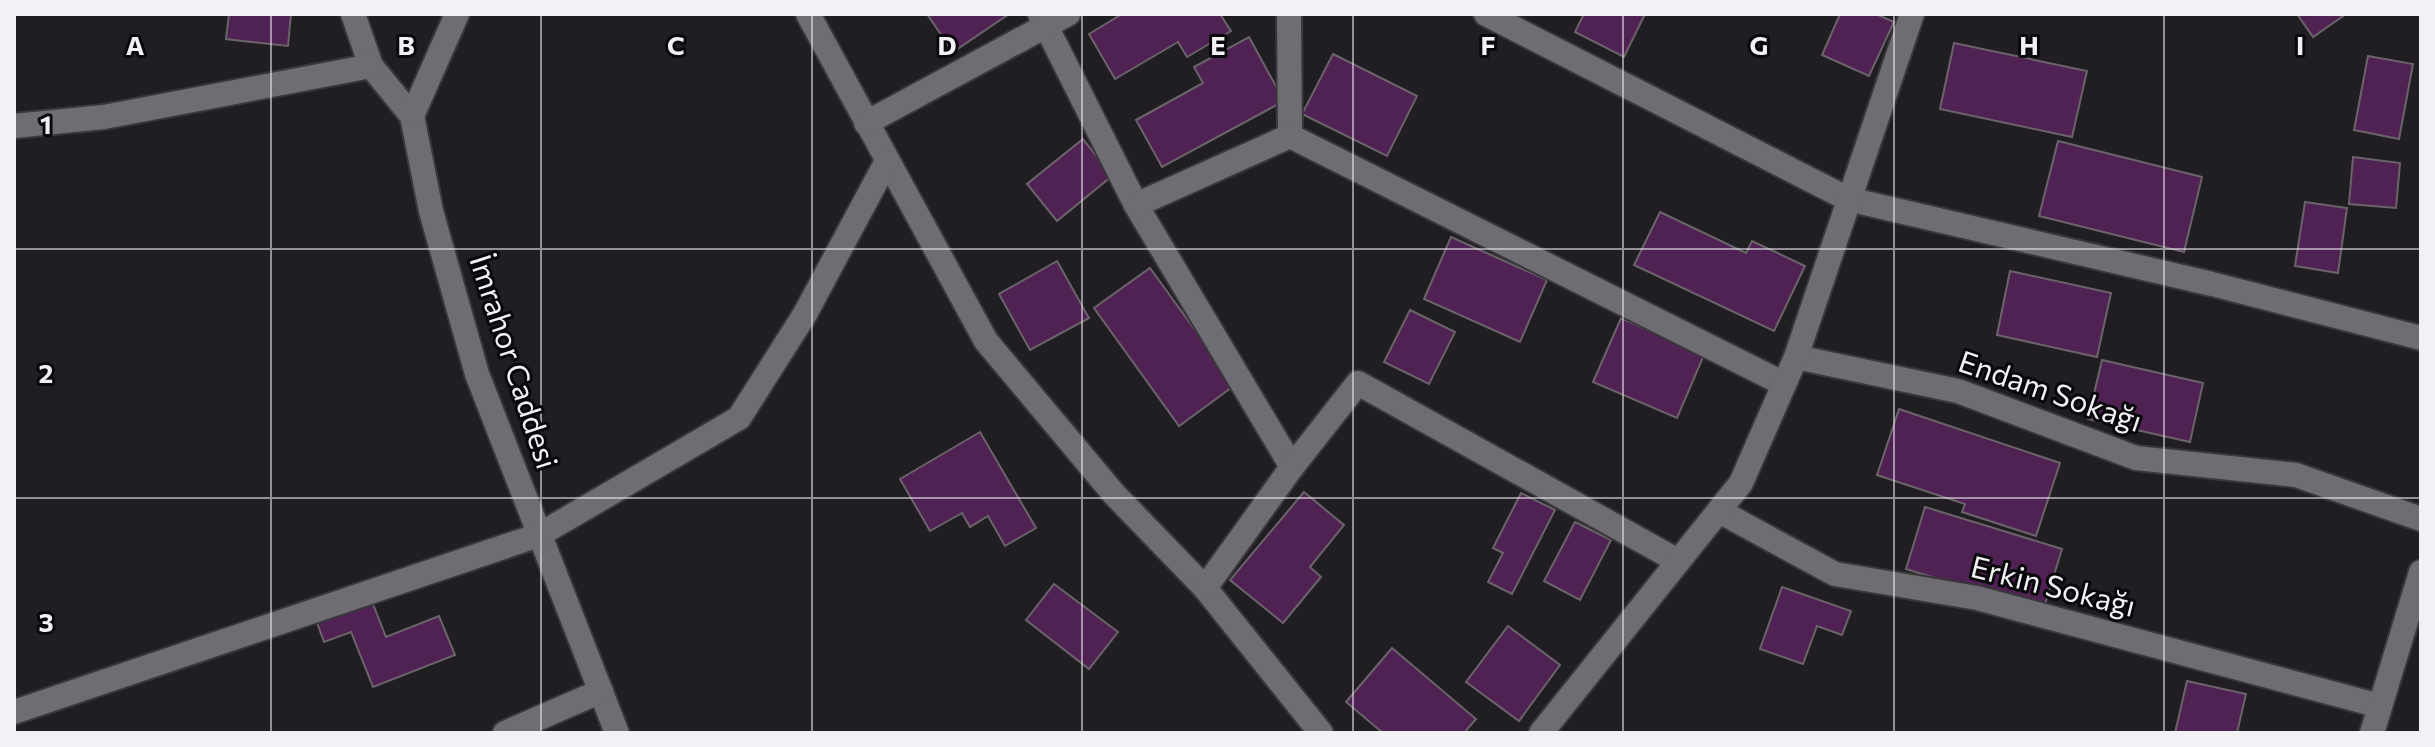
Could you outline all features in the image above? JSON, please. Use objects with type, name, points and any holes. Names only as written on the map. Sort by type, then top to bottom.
[{"type":"street","name":"İmrahor Caddesi","points":[[353,14],[371,66],[412,116],[431,211],[477,374],[617,733]]},
{"type":"street","points":[[412,116],[457,14]]},
{"type":"street","points":[[808,14],[986,341],[1114,494],[1205,588],[1321,733]]},
{"type":"street","points":[[1289,14],[1290,136]]},
{"type":"street","points":[[1486,14],[1848,199],[2212,284],[2421,338]]},
{"type":"street","points":[[1541,733],[1741,483],[1796,357],[1912,14]]},
{"type":"street","points":[[866,123],[1051,18],[1136,205],[1292,467]]},
{"type":"street","points":[[14,126],[104,117],[371,66]]},
{"type":"street","points":[[1136,205],[1290,136]]},
{"type":"street","points":[[1290,136],[1784,384]]},
{"type":"street","points":[[14,712],[539,535],[739,418],[805,314],[887,161]]},
{"type":"street","name":"Endam Sokağı","points":[[1796,357],[1958,391],[2136,458],[2296,475],[2421,519]]},
{"type":"street","points":[[1205,588],[1292,467],[1358,383],[1678,561]]},
{"type":"street","name":"Erkin Sokağı","points":[[1719,511],[1835,574],[1977,598],[2380,706]]},
{"type":"street","points":[[2372,733],[2421,572]]},
{"type":"street","points":[[505,733],[601,691]]},
{"type":"building","points":[[229,14],[291,14],[288,46],[226,39]]},
{"type":"building","points":[[927,14],[1009,14],[953,52]]},
{"type":"building","points":[[1122,14],[1220,14],[1231,31],[1187,57],[1178,42],[1115,79],[1089,34]]},
{"type":"building","points":[[1584,14],[1645,14],[1624,57],[1575,32]]},
{"type":"building","points":[[1840,14],[1876,14],[1894,22],[1869,76],[1822,55]]},
{"type":"building","points":[[2297,14],[2346,14],[2313,37]]},
{"type":"building","points":[[1249,37],[1284,101],[1162,167],[1136,120],[1203,83],[1194,67]]},
{"type":"building","points":[[1954,43],[2087,71],[2072,137],[1940,109]]},
{"type":"building","points":[[1333,54],[1417,96],[1387,156],[1302,114]]},
{"type":"building","points":[[2368,56],[2413,64],[2399,139],[2354,130]]},
{"type":"building","points":[[1083,139],[1112,176],[1057,221],[1027,184]]},
{"type":"building","points":[[2058,141],[2202,177],[2184,252],[2039,216]]},
{"type":"building","points":[[2353,157],[2400,163],[2396,208],[2349,204]]},
{"type":"building","points":[[2305,202],[2347,208],[2338,273],[2295,266]]},
{"type":"building","points":[[1660,212],[1746,253],[1752,241],[1805,266],[1774,331],[1634,265]]},
{"type":"building","points":[[1451,237],[1547,280],[1520,342],[1424,299]]},
{"type":"building","points":[[1057,261],[1089,318],[1030,350],[999,294]]},
{"type":"building","points":[[1150,268],[1235,385],[1179,426],[1094,308]]},
{"type":"building","points":[[2010,271],[2111,293],[2097,357],[1997,335]]},
{"type":"building","points":[[1410,310],[1455,332],[1429,384],[1384,362]]},
{"type":"building","points":[[1621,318],[1704,355],[1677,418],[1593,382]]},
{"type":"building","points":[[2102,360],[2203,383],[2190,442],[2088,419]]},
{"type":"building","points":[[1899,409],[2060,463],[2036,536],[1962,512],[1965,504],[1877,475]]},
{"type":"building","points":[[980,432],[1036,528],[1005,546],[988,516],[970,527],[962,513],[930,531],[900,479]]},
{"type":"building","points":[[1304,492],[1344,525],[1310,567],[1321,577],[1283,623],[1230,580]]},
{"type":"building","points":[[1521,493],[1555,510],[1512,594],[1488,582],[1503,553],[1493,548]]},
{"type":"building","points":[[1925,507],[2062,549],[2043,611],[1906,569]]},
{"type":"building","points":[[1575,522],[1611,540],[1580,600],[1544,581]]},
{"type":"building","points":[[1054,584],[1118,632],[1089,669],[1026,620]]},
{"type":"building","points":[[1782,587],[1851,611],[1842,635],[1817,626],[1803,664],[1760,649]]},
{"type":"building","points":[[371,599],[386,637],[439,616],[455,655],[373,687],[351,632],[324,642],[316,620]]},
{"type":"building","points":[[1508,626],[1560,665],[1519,721],[1466,682]]},
{"type":"building","points":[[1392,648],[1476,719],[1464,733],[1383,733],[1346,702]]},
{"type":"building","points":[[2187,681],[2246,694],[2237,733],[2175,733]]}]
